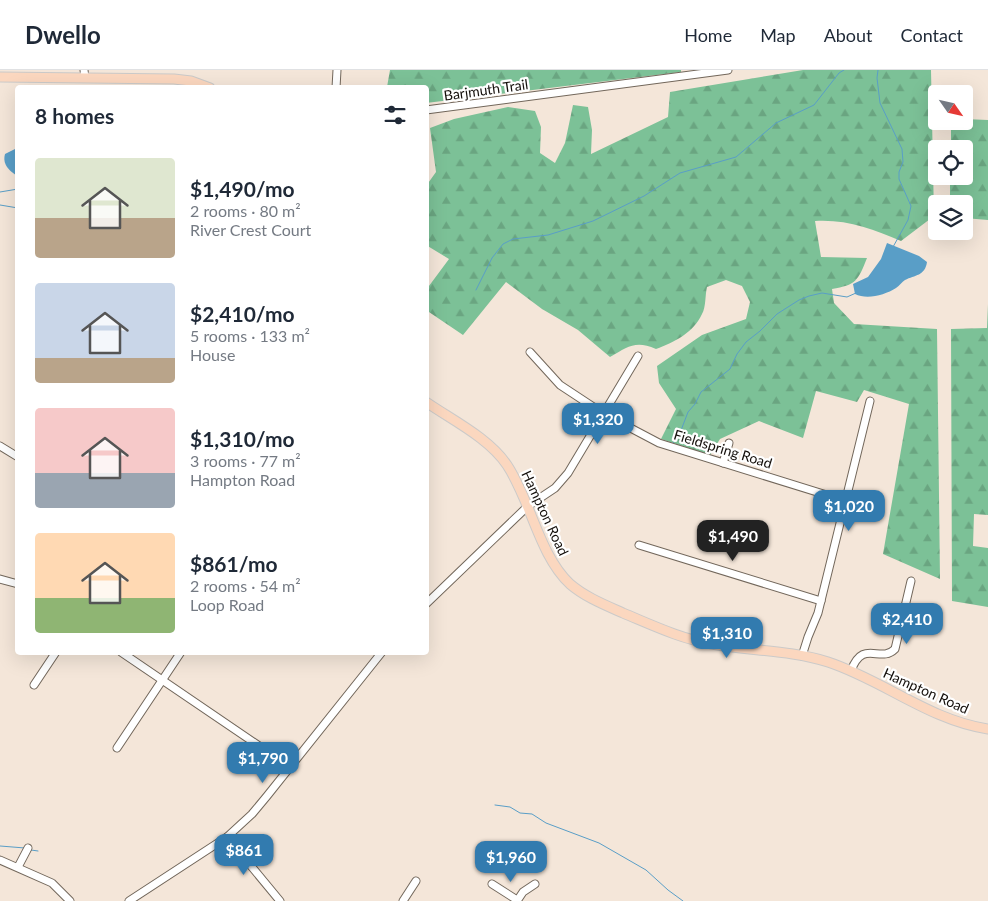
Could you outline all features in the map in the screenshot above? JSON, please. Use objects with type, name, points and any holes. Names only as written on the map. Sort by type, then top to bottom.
[{"type":"main road","points":[[0,77],[84,74],[174,79],[191,81],[202,85]]},
{"type":"main road","name":"Hampton Road","points":[[429,404],[485,442],[495,451],[514,476],[546,548],[558,570],[571,584],[594,599],[659,628],[695,641],[802,656],[826,662],[851,671],[932,712],[960,723],[988,729]]},
{"type":"street","points":[[336,85],[337,70]]},
{"type":"street","name":"Barjmuth Trail","points":[[429,110],[728,70]]},
{"type":"street","name":"Fieldspring Road","points":[[530,352],[560,385],[604,414],[659,443],[846,501]]},
{"type":"street","points":[[429,601],[528,506],[555,488],[568,473],[638,356]]},
{"type":"street","points":[[802,656],[821,601],[870,400]]},
{"type":"street","points":[[723,463],[729,443]]},
{"type":"street","points":[[0,446],[15,455]]},
{"type":"street","points":[[640,545],[821,601]]},
{"type":"street","points":[[0,579],[15,583]]},
{"type":"street","points":[[851,671],[855,660],[861,655],[889,653],[895,649],[910,581]]},
{"type":"street","points":[[34,685],[54,655]]},
{"type":"street","points":[[125,655],[290,767]]},
{"type":"street","points":[[117,748],[179,655]]},
{"type":"street","points":[[130,901],[227,837],[252,814],[380,655]]},
{"type":"street","points":[[227,837],[280,901]]},
{"type":"street","points":[[18,867],[28,848]]},
{"type":"street","points":[[0,860],[52,883],[70,901]]},
{"type":"street","points":[[403,901],[416,881]]},
{"type":"street","points":[[492,884],[517,901],[523,892],[535,884]]},
{"type":"green space","points":[[390,70],[681,70],[681,72],[429,103],[429,85],[387,85]]},
{"type":"green space","points":[[803,70],[931,70],[931,85],[928,85],[928,130],[932,130],[932,140],[928,140],[928,185],[933,185],[934,195],[928,195],[928,221],[901,241],[848,223],[815,221],[821,257],[867,258],[855,281],[846,286],[832,289],[834,303],[854,324],[937,329],[940,579],[883,554],[909,404],[864,390],[857,402],[816,391],[803,438],[759,421],[720,439],[710,455],[661,439],[676,409],[659,383],[657,366],[702,335],[746,319],[750,302],[742,286],[726,280],[707,287],[702,314],[694,326],[677,340],[656,349],[642,345],[632,346],[610,357],[578,330],[542,309],[506,282],[463,335],[429,312],[429,286],[449,259],[429,247],[429,182],[436,172],[430,128],[454,119],[508,107],[535,111],[541,127],[540,153],[555,163],[565,143],[573,105],[588,107],[592,130],[591,154],[668,117],[670,92]]},
{"type":"green space","points":[[973,119],[988,120],[988,220],[973,219],[973,195],[950,195],[950,185],[973,185],[973,140],[951,140],[951,130],[973,130]]},
{"type":"green space","points":[[988,304],[988,515],[974,514],[973,546],[988,548],[988,607],[952,601],[951,329],[987,328]]},
{"type":"water","points":[[15,149],[15,174],[7,167],[4,158],[5,154]]},
{"type":"water","points":[[887,243],[919,256],[927,262],[926,267],[922,273],[905,280],[887,293],[870,297],[855,294],[853,284],[868,277],[881,259]]},
{"type":"waterway","points":[[476,290],[492,258],[503,244],[513,239],[548,235],[593,221],[644,196],[680,173],[736,157],[776,123],[814,105],[839,73],[844,70]]},
{"type":"waterway","points":[[878,70],[880,103],[902,149],[903,162],[899,172],[899,179],[911,206],[908,220],[893,247]]},
{"type":"waterway","points":[[0,192],[15,190]]},
{"type":"waterway","points":[[0,205],[15,208]]},
{"type":"waterway","points":[[673,443],[680,433],[688,412],[695,404],[701,392],[730,369],[737,354],[746,342],[777,314],[809,296],[822,293],[847,297],[856,293]]},
{"type":"waterway","points":[[495,805],[510,807],[520,813],[532,814],[546,823],[599,843],[646,870],[683,901]]},
{"type":"waterway","points":[[0,846],[25,848]]},
{"type":"waterway","points":[[31,850],[38,851]]}]
